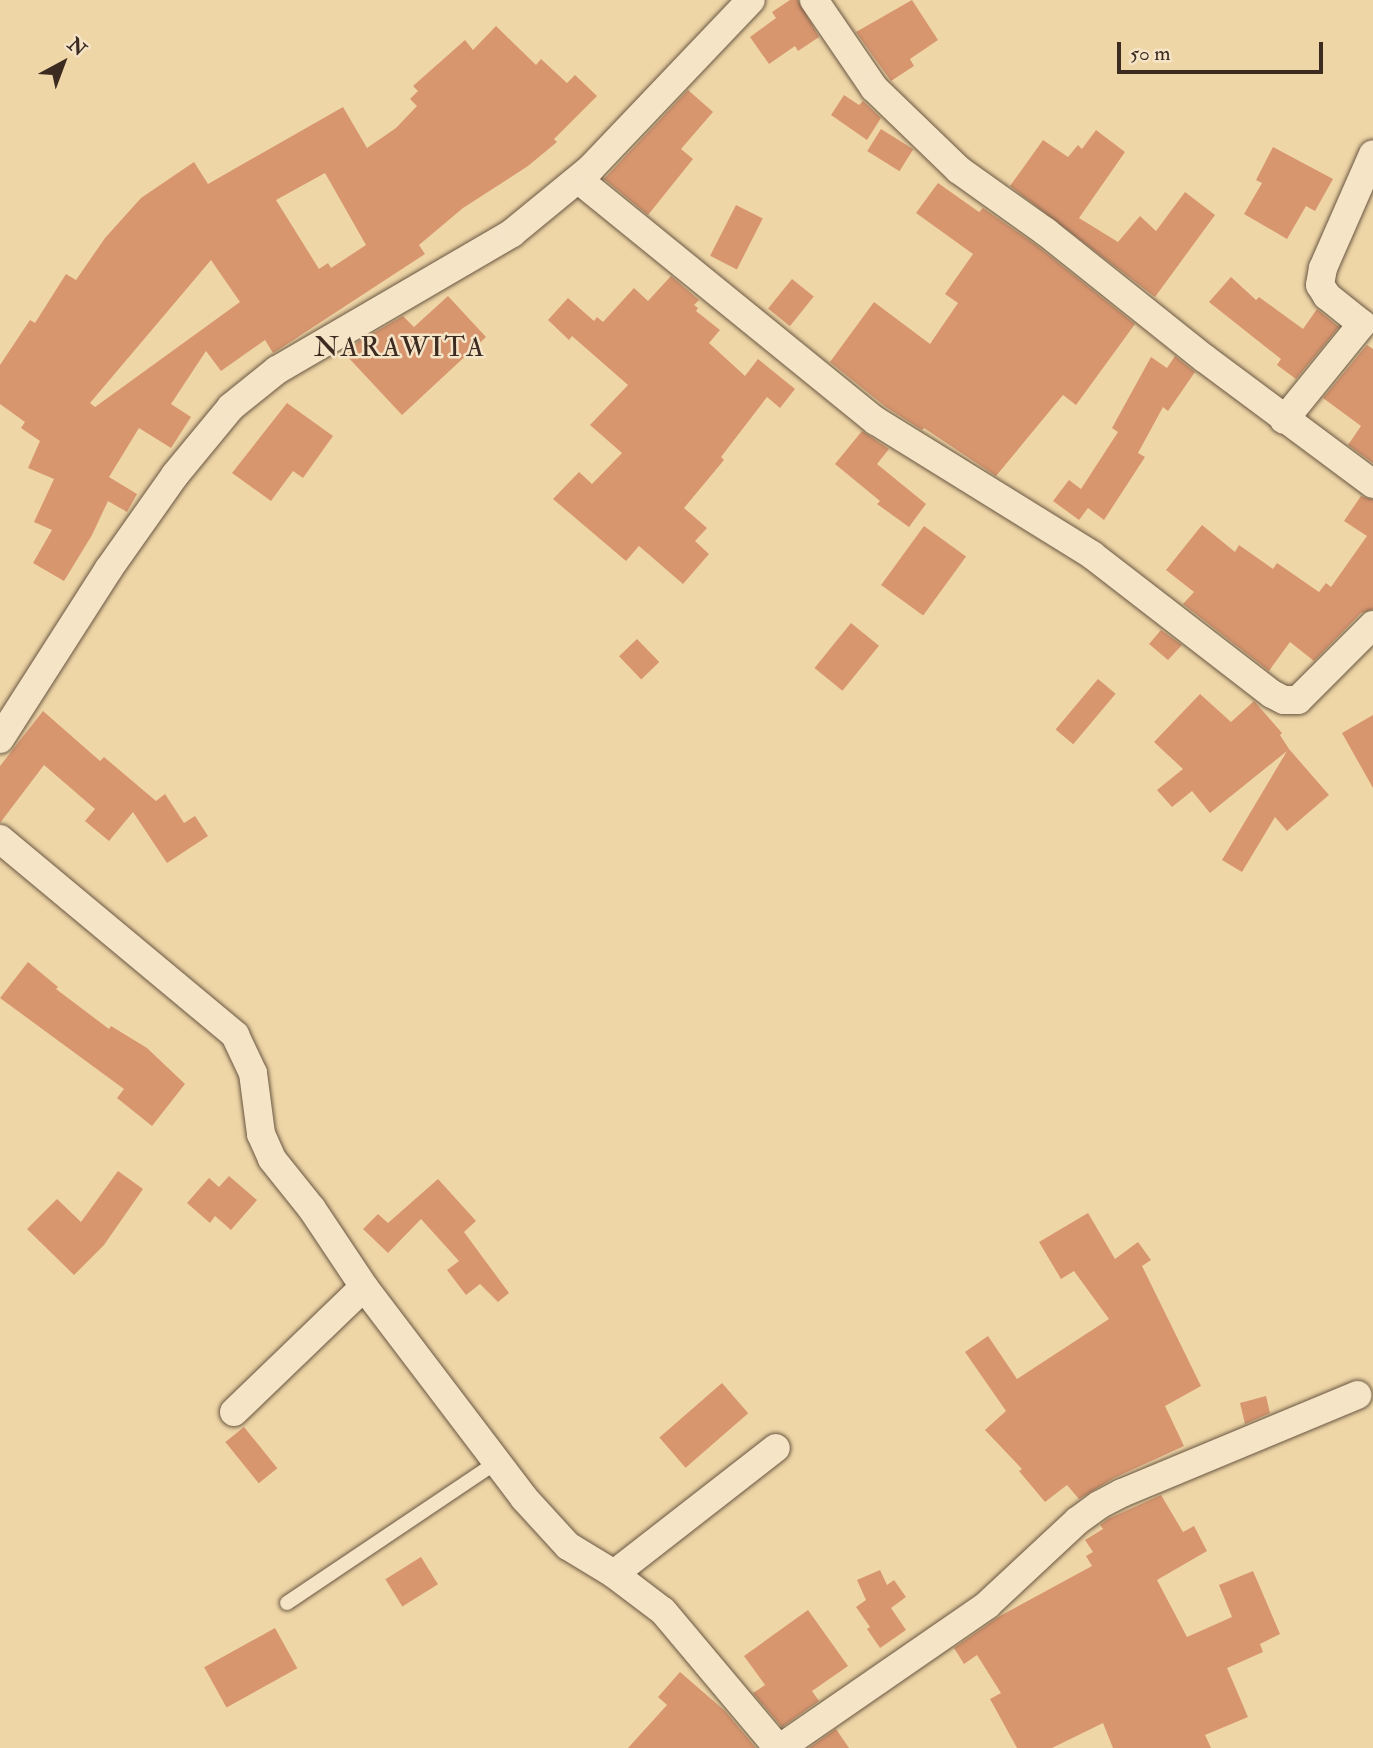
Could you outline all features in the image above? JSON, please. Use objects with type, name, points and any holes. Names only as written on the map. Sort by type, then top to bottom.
[{"type":"street","points":[[0,739],[108,570],[182,465],[231,407],[286,364],[487,250],[579,180],[751,0]]},
{"type":"street","points":[[814,0],[874,88],[959,170],[1046,232],[1284,420],[1373,484]]},
{"type":"street","points":[[1284,420],[1362,324],[1327,296],[1320,285],[1323,268],[1373,154]]},
{"type":"street","points":[[579,180],[876,421],[1092,555],[1272,694],[1284,700],[1298,700],[1373,625]]},
{"type":"street","points":[[0,839],[235,1035],[253,1073],[261,1134],[272,1159],[312,1209],[364,1287],[524,1498],[568,1546],[614,1574],[663,1611],[779,1748],[987,1605],[1077,1521],[1099,1505],[1357,1395]]},
{"type":"street","points":[[234,1412],[364,1287]]},
{"type":"street","points":[[614,1574],[776,1448]]},
{"type":"lane","points":[[287,1603],[497,1462]]},
{"type":"building","points":[[790,0],[798,0],[819,37],[798,51],[795,46],[769,64],[750,37],[776,18],[772,12]]},
{"type":"building","points":[[912,0],[938,40],[910,59],[914,66],[891,81],[856,32]]},
{"type":"building","points":[[496,26],[536,65],[541,59],[567,83],[575,75],[597,96],[554,139],[557,142],[528,166],[463,208],[419,245],[425,254],[278,350],[273,353],[265,340],[221,371],[206,351],[171,404],[191,417],[171,448],[139,428],[109,477],[137,494],[127,512],[108,501],[92,535],[64,581],[33,563],[52,530],[34,522],[54,479],[28,468],[40,441],[21,428],[25,422],[0,404],[0,365],[30,320],[35,323],[66,274],[76,280],[105,238],[141,198],[194,162],[208,184],[343,107],[367,148],[396,128],[417,106],[410,99],[418,91],[413,86],[465,40],[473,50]],"holes":[[[325,173],[366,245],[331,268],[328,263],[319,269],[276,200]],[[211,260],[240,302],[95,407],[90,403]]]},
{"type":"building","points":[[688,90],[713,112],[681,149],[693,159],[648,215],[604,179]]},
{"type":"building","points":[[844,95],[859,105],[863,101],[881,118],[867,140],[831,115]]},
{"type":"building","points":[[881,129],[913,149],[899,171],[867,151]]},
{"type":"building","points":[[1096,130],[1125,152],[1079,218],[1118,242],[1140,216],[1156,231],[1185,192],[1215,215],[1155,297],[1010,186],[1043,140],[1068,157],[1078,145],[1082,149]]},
{"type":"building","points":[[1273,147],[1333,179],[1315,211],[1306,206],[1287,239],[1244,214],[1262,183],[1256,180]]},
{"type":"building","points":[[938,183],[979,212],[983,208],[1036,245],[1135,324],[1076,405],[1063,395],[996,476],[924,428],[922,430],[886,407],[830,362],[874,302],[930,344],[958,303],[945,294],[973,254],[916,213]]},
{"type":"building","points":[[736,205],[763,219],[737,269],[710,256]]},
{"type":"building","points":[[671,276],[699,300],[694,305],[698,308],[696,311],[720,330],[709,343],[745,376],[758,359],[795,389],[780,408],[767,397],[721,457],[724,460],[684,508],[707,528],[695,541],[709,554],[683,584],[639,546],[626,561],[553,499],[579,472],[592,484],[622,453],[590,425],[628,385],[572,336],[569,340],[548,320],[568,298],[594,321],[597,317],[603,322],[634,288],[648,301]]},
{"type":"building","points":[[1231,277],[1256,300],[1259,297],[1303,329],[1317,309],[1339,327],[1296,379],[1277,365],[1281,359],[1209,302]]},
{"type":"building","points":[[792,279],[814,297],[790,326],[768,309]]},
{"type":"building","points":[[448,296],[486,337],[402,415],[345,354],[358,342],[403,316],[414,327]]},
{"type":"building","points":[[1367,345],[1373,349],[1373,463],[1348,445],[1361,426],[1323,398]]},
{"type":"building","points":[[1175,356],[1195,372],[1168,411],[1163,407],[1138,453],[1145,457],[1104,520],[1088,508],[1079,520],[1053,501],[1069,480],[1081,489],[1118,432],[1112,428],[1151,357],[1167,368]]},
{"type":"building","points":[[287,403],[333,436],[303,478],[293,471],[271,501],[232,473]]},
{"type":"building","points":[[862,431],[889,449],[877,464],[926,504],[909,527],[877,504],[880,501],[835,464]]},
{"type":"building","points":[[1361,496],[1373,500],[1373,609],[1361,613],[1314,661],[1290,642],[1269,671],[1183,604],[1194,592],[1166,570],[1202,525],[1235,552],[1239,545],[1273,569],[1277,563],[1319,592],[1326,583],[1331,587],[1367,536],[1344,521]]},
{"type":"building","points":[[924,526],[966,557],[923,616],[881,585]]},
{"type":"building","points":[[851,623],[879,646],[842,691],[814,668]]},
{"type":"building","points":[[1161,630],[1182,645],[1168,660],[1149,644]]},
{"type":"building","points":[[637,639],[659,662],[641,679],[619,656]]},
{"type":"building","points":[[1098,679],[1116,694],[1073,744],[1056,730]]},
{"type":"building","points":[[1200,694],[1231,722],[1254,701],[1282,733],[1280,735],[1289,749],[1329,795],[1287,831],[1275,817],[1242,872],[1222,860],[1287,751],[1210,813],[1192,791],[1172,807],[1157,790],[1183,769],[1154,742]]},
{"type":"building","points":[[43,711],[100,761],[104,757],[156,801],[165,794],[184,823],[195,816],[208,836],[167,863],[133,812],[109,841],[85,821],[95,809],[44,765],[0,823],[0,766]]},
{"type":"building","points":[[1373,715],[1373,788],[1342,733]]},
{"type":"building","points":[[28,962],[58,987],[56,989],[109,1029],[111,1026],[147,1048],[185,1084],[152,1126],[117,1098],[124,1089],[0,998]]},
{"type":"building","points":[[118,1171],[143,1189],[104,1245],[74,1275],[27,1229],[57,1199],[81,1222]]},
{"type":"building","points":[[229,1176],[257,1200],[231,1230],[215,1216],[210,1223],[187,1203],[209,1178],[219,1187]]},
{"type":"building","points":[[438,1179],[476,1221],[464,1232],[509,1293],[498,1302],[480,1284],[466,1295],[447,1270],[459,1261],[421,1219],[388,1253],[363,1229],[378,1214],[388,1223]]},
{"type":"building","points":[[1088,1213],[1115,1259],[1138,1242],[1151,1260],[1142,1266],[1201,1386],[1165,1406],[1184,1446],[1114,1478],[1079,1499],[1067,1485],[1045,1502],[1019,1471],[1022,1469],[985,1430],[1006,1411],[965,1352],[988,1336],[1017,1379],[1109,1319],[1074,1271],[1061,1279],[1039,1242]]},
{"type":"building","points":[[722,1383],[748,1413],[686,1468],[659,1437]]},
{"type":"building","points":[[1266,1396],[1270,1413],[1245,1424],[1240,1403]]},
{"type":"building","points":[[244,1427],[277,1468],[259,1483],[225,1442]]},
{"type":"building","points":[[1161,1495],[1183,1532],[1194,1526],[1207,1551],[1157,1580],[1187,1637],[1232,1617],[1219,1585],[1253,1571],[1280,1634],[1260,1644],[1263,1652],[1227,1668],[1248,1717],[1205,1735],[1211,1748],[1113,1748],[1103,1723],[1052,1748],[1017,1748],[990,1699],[1001,1693],[977,1655],[964,1664],[954,1648],[1000,1616],[1092,1566],[1086,1556],[1093,1552],[1085,1540],[1103,1529],[1100,1525],[1108,1519]]},
{"type":"building","points":[[421,1557],[438,1584],[402,1606],[385,1579]]},
{"type":"building","points":[[880,1570],[887,1585],[894,1580],[906,1597],[891,1608],[906,1630],[880,1648],[856,1607],[866,1600],[857,1580]]},
{"type":"building","points":[[808,1610],[848,1666],[812,1691],[819,1701],[782,1727],[753,1693],[765,1685],[744,1656]]},
{"type":"building","points":[[275,1628],[297,1668],[226,1708],[204,1667]]},
{"type":"building","points":[[680,1672],[725,1711],[756,1748],[628,1748],[667,1705],[658,1697]]},
{"type":"building","points":[[836,1729],[849,1748],[809,1748]]},
{"type":"district","name":"NARAWITA","points":[[400,348]]}]
